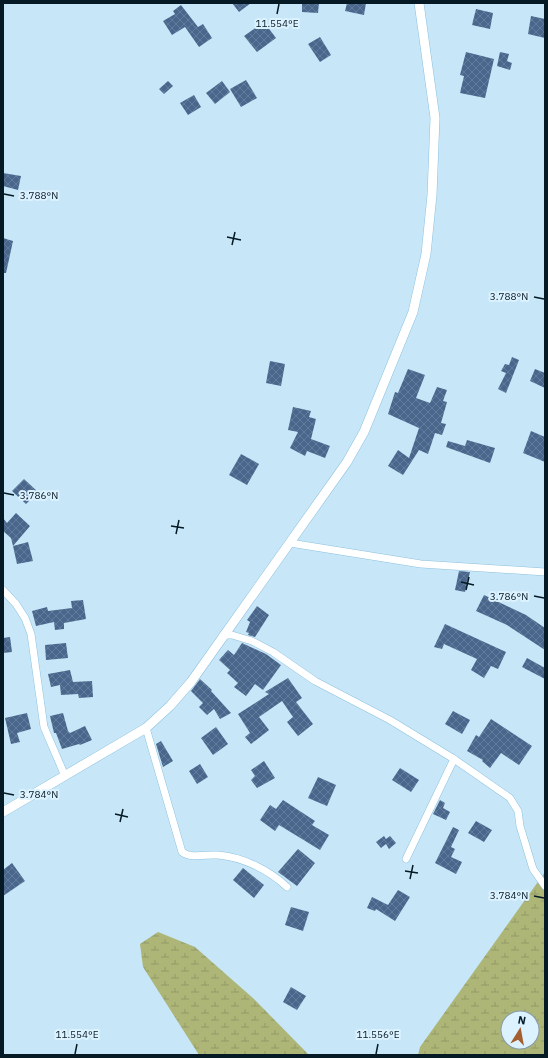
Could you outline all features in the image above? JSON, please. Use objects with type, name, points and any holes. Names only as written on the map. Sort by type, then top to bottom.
[{"type":"street","points":[[3,812],[146,728],[170,706],[191,682],[223,635],[290,543],[347,462],[364,432],[413,312],[426,254],[432,194],[435,118],[419,3]]},
{"type":"street","points":[[290,543],[421,564],[545,572]]},
{"type":"street","points":[[3,590],[25,618],[31,634],[44,727],[65,776]]},
{"type":"street","points":[[223,635],[232,634],[273,652],[315,681],[390,720],[454,759],[510,798],[518,811],[520,826],[533,869],[545,886]]},
{"type":"street","points":[[146,728],[182,852],[187,856],[220,855],[240,860],[261,868],[276,877],[287,887]]},
{"type":"street","points":[[406,859],[454,759]]},
{"type":"green space","points":[[545,872],[545,1055],[418,1055],[420,1047]]},
{"type":"green space","points":[[158,932],[195,947],[254,999],[309,1055],[199,1055],[143,967],[140,944]]},
{"type":"building","points":[[232,3],[251,3],[239,12]]},
{"type":"building","points":[[302,3],[319,3],[318,13],[302,12]]},
{"type":"building","points":[[347,3],[366,3],[364,15],[345,11]]},
{"type":"building","points":[[181,5],[198,27],[203,24],[212,38],[199,47],[185,27],[172,35],[163,21],[175,14],[173,11]]},
{"type":"building","points":[[476,9],[493,13],[490,29],[472,25]]},
{"type":"building","points":[[531,16],[545,19],[545,38],[528,34]]},
{"type":"building","points":[[264,22],[276,38],[257,52],[244,36]]},
{"type":"building","points":[[320,37],[331,55],[320,62],[308,44]]},
{"type":"building","points":[[466,52],[494,59],[485,98],[460,93],[464,76],[460,75]]},
{"type":"building","points":[[500,52],[509,54],[507,61],[512,63],[510,70],[497,66]]},
{"type":"building","points":[[246,80],[257,98],[241,107],[230,89]]},
{"type":"building","points":[[168,81],[173,86],[164,94],[159,89]]},
{"type":"building","points":[[222,81],[230,92],[215,104],[206,93]]},
{"type":"building","points":[[194,95],[201,107],[188,115],[180,103]]},
{"type":"building","points":[[3,173],[21,176],[18,190],[3,186]]},
{"type":"building","points":[[3,238],[13,241],[6,273],[3,273]]},
{"type":"building","points":[[512,357],[519,360],[506,393],[498,389],[506,373],[501,371],[505,364],[509,365]]},
{"type":"building","points":[[270,361],[285,364],[281,386],[266,383]]},
{"type":"building","points":[[408,369],[425,375],[416,398],[430,403],[437,387],[447,390],[443,401],[447,402],[441,423],[446,424],[442,435],[435,433],[428,454],[419,450],[403,475],[388,466],[398,450],[409,458],[419,428],[388,414],[395,392],[398,393]]},
{"type":"building","points":[[535,369],[545,373],[545,388],[530,381]]},
{"type":"building","points":[[293,407],[311,411],[309,417],[316,419],[311,439],[330,446],[325,458],[307,451],[305,456],[290,448],[298,432],[288,430]]},
{"type":"building","points":[[531,431],[545,437],[545,462],[523,453]]},
{"type":"building","points":[[467,440],[495,448],[490,463],[446,447],[448,441],[465,446]]},
{"type":"building","points":[[241,454],[259,464],[247,485],[229,475]]},
{"type":"building","points":[[24,479],[38,492],[26,504],[12,491]]},
{"type":"building","points":[[16,513],[30,526],[13,546],[11,538],[3,531],[3,518],[7,523]]},
{"type":"building","points":[[28,542],[33,561],[17,564],[13,546]]},
{"type":"building","points":[[459,571],[470,572],[465,592],[455,590]]},
{"type":"building","points":[[484,595],[526,615],[545,628],[545,650],[507,625],[476,611]]},
{"type":"building","points":[[83,600],[86,619],[64,623],[64,629],[55,630],[54,622],[36,626],[32,611],[47,607],[48,611],[72,608],[71,601]]},
{"type":"building","points":[[257,606],[269,615],[255,637],[248,635],[249,633],[246,632],[250,622],[247,620]]},
{"type":"building","points":[[445,624],[506,652],[498,669],[491,666],[484,678],[471,670],[477,659],[444,644],[442,649],[434,647]]},
{"type":"building","points":[[10,637],[12,652],[3,653],[3,638]]},
{"type":"building","points":[[66,643],[68,658],[46,660],[45,645]]},
{"type":"building","points":[[242,643],[266,654],[281,665],[263,690],[255,684],[246,696],[234,687],[238,683],[227,673],[230,670],[219,660],[228,650],[234,655]]},
{"type":"building","points":[[527,658],[545,668],[545,679],[522,667]]},
{"type":"building","points":[[70,670],[73,682],[92,681],[93,697],[79,698],[78,694],[61,695],[60,685],[51,687],[48,674]]},
{"type":"building","points":[[288,678],[302,698],[296,702],[313,724],[298,736],[287,722],[293,717],[282,701],[259,717],[269,730],[251,744],[245,737],[250,733],[238,714],[269,694],[265,692]]},
{"type":"building","points":[[200,679],[212,690],[211,691],[231,713],[220,719],[214,709],[207,715],[199,707],[203,703],[191,691]]},
{"type":"building","points":[[453,711],[470,720],[462,734],[445,724]]},
{"type":"building","points":[[27,713],[31,729],[17,733],[20,742],[11,744],[5,718]]},
{"type":"building","points":[[63,713],[68,731],[70,733],[85,726],[92,740],[80,745],[62,749],[56,733],[54,733],[50,716]]},
{"type":"building","points":[[491,719],[532,746],[519,765],[501,753],[490,768],[482,761],[483,760],[467,751],[476,735],[479,737]]},
{"type":"building","points":[[216,727],[228,744],[213,755],[201,738]]},
{"type":"building","points":[[161,741],[173,761],[163,767],[156,744]]},
{"type":"building","points":[[264,761],[275,778],[257,788],[251,780],[255,776],[251,770]]},
{"type":"building","points":[[200,764],[208,777],[197,784],[189,771]]},
{"type":"building","points":[[400,768],[419,780],[411,792],[392,780]]},
{"type":"building","points":[[318,777],[336,785],[327,806],[308,798]]},
{"type":"building","points":[[283,800],[315,821],[312,825],[329,835],[320,850],[279,825],[275,831],[260,820],[270,805],[276,809]]},
{"type":"building","points":[[440,800],[445,803],[443,808],[450,812],[446,820],[433,814]]},
{"type":"building","points":[[476,821],[492,830],[484,842],[468,833]]},
{"type":"building","points":[[453,827],[459,830],[451,847],[455,849],[451,857],[462,862],[456,874],[435,863]]},
{"type":"building","points":[[384,836],[386,839],[390,836],[396,843],[389,849],[386,844],[381,848],[376,842]]},
{"type":"building","points":[[298,849],[315,863],[297,886],[278,872]]},
{"type":"building","points":[[12,863],[25,881],[3,896],[3,870]]},
{"type":"building","points":[[243,868],[264,885],[254,898],[233,880]]},
{"type":"building","points":[[398,890],[410,897],[395,921],[376,909],[375,911],[367,908],[372,897],[388,905]]},
{"type":"building","points":[[291,907],[309,912],[303,931],[285,925]]},
{"type":"building","points":[[291,987],[306,996],[297,1010],[283,1002]]}]
